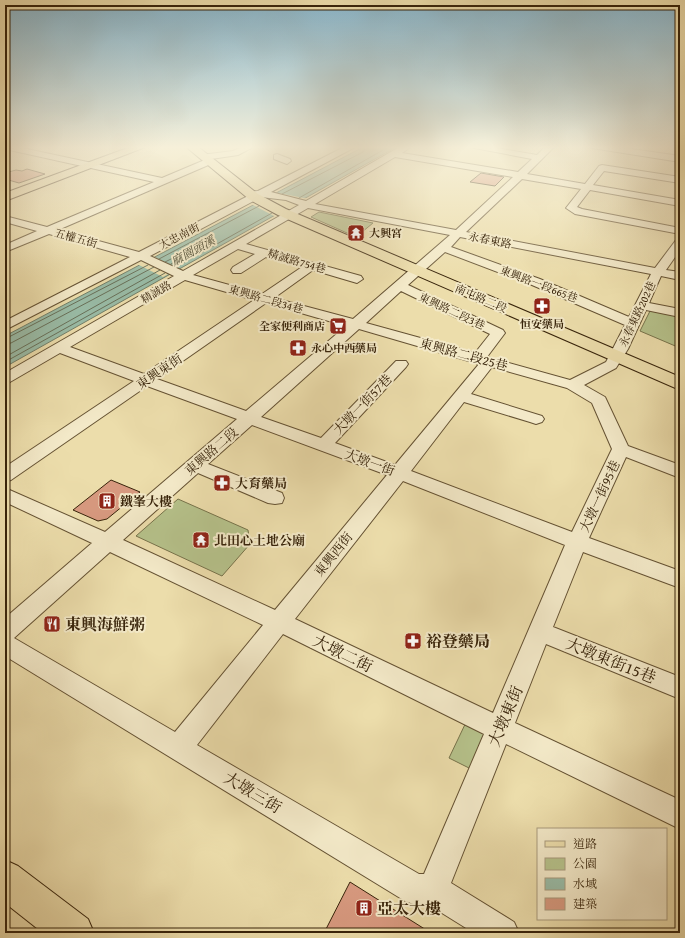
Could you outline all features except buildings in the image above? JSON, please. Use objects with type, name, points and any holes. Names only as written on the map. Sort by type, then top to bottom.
[{"type":"main road","points":[[5,197],[24,190]]},
{"type":"main road","name":"南屯路二段","points":[[250,190],[286,214],[680,384]]},
{"type":"main road","points":[[5,879],[74,933]]},
{"type":"street","points":[[5,249],[143,190]]},
{"type":"street","name":"大忠南街","points":[[5,326],[144,257],[271,190]]},
{"type":"street","name":"精誠路","points":[[5,379],[180,275],[237,245],[304,203],[328,190]]},
{"type":"street","name":"東興路二段","points":[[5,632],[248,417],[356,325],[443,248],[504,190]]},
{"type":"street","points":[[585,190],[571,208],[573,210],[680,231]]},
{"type":"street","points":[[603,190],[680,203]]},
{"type":"street","name":"永春東路","points":[[259,196],[304,203],[680,276]]},
{"type":"street","name":"五權五街","points":[[5,219],[144,257],[180,275]]},
{"type":"street","name":"永春東路202巷","points":[[616,356],[658,272],[680,242]]},
{"type":"street","name":"精誠路754巷","points":[[237,245],[358,279]]},
{"type":"street","name":"東興路一段665巷","points":[[443,248],[536,282],[633,323]]},
{"type":"street","points":[[237,270],[266,252]]},
{"type":"street","name":"東興東街","points":[[5,476],[312,266]]},
{"type":"street","name":"東興路二段34巷","points":[[180,275],[356,325]]},
{"type":"street","name":"東興路二段3巷","points":[[400,286],[498,333],[484,360]]},
{"type":"street","points":[[641,305],[680,313]]},
{"type":"street","name":"東興路二段25巷","points":[[356,325],[572,385],[600,400],[621,449]]},
{"type":"street","name":"大墩一街","points":[[59,348],[399,472],[577,542],[680,580]]},
{"type":"street","points":[[572,385],[611,364],[616,356]]},
{"type":"street","name":"東興西街","points":[[178,748],[460,396],[484,360]]},
{"type":"street","name":"大墩一街57巷","points":[[324,445],[401,364]]},
{"type":"street","points":[[460,396],[536,419]]},
{"type":"street","points":[[621,449],[680,472]]},
{"type":"street","name":"大墩一街95巷","points":[[577,542],[621,449]]},
{"type":"street","points":[[194,465],[275,498]]},
{"type":"street","name":"大墩二街","points":[[5,494],[278,622],[498,729],[680,815]]},
{"type":"street","name":"大墩東街","points":[[433,889],[498,729],[542,632],[577,542]]},
{"type":"street","name":"大墩東街15巷","points":[[542,632],[680,688]]},
{"type":"street","name":"大墩三街","points":[[5,644],[416,890],[433,889]]},
{"type":"street","points":[[433,889],[503,933]]},
{"type":"green space","points":[[319,212],[373,223],[356,237],[311,217]]},
{"type":"green space","points":[[651,309],[680,315],[680,348],[640,331]]},
{"type":"green space","points":[[178,499],[248,530],[250,544],[222,576],[136,536]]},
{"type":"green space","points":[[469,716],[496,729],[477,772],[449,758]]},
{"type":"water","name":"麻園頭溪","points":[[282,190],[320,190],[5,367],[5,336]]},
{"type":"pier","points":[[273,192],[309,199],[276,217],[251,204]]},
{"type":"pier","points":[[153,256],[177,269],[163,277],[137,264]]},
{"type":"place","name":"大興宮","points":[[356,233]]},
{"type":"place","name":"恒安藥局","points":[[542,306]]},
{"type":"place","name":"全家便利商店","points":[[338,326]]},
{"type":"place","name":"永心中西藥局","points":[[298,348]]},
{"type":"place","name":"大育藥局","points":[[222,483]]},
{"type":"place","name":"鐵峯大樓","points":[[107,501]]},
{"type":"place","name":"北田心土地公廟","points":[[201,540]]},
{"type":"place","name":"東興海鮮粥","points":[[52,624]]},
{"type":"place","name":"裕登藥局","points":[[413,641]]},
{"type":"place","name":"亞太大樓","points":[[364,908]]}]
